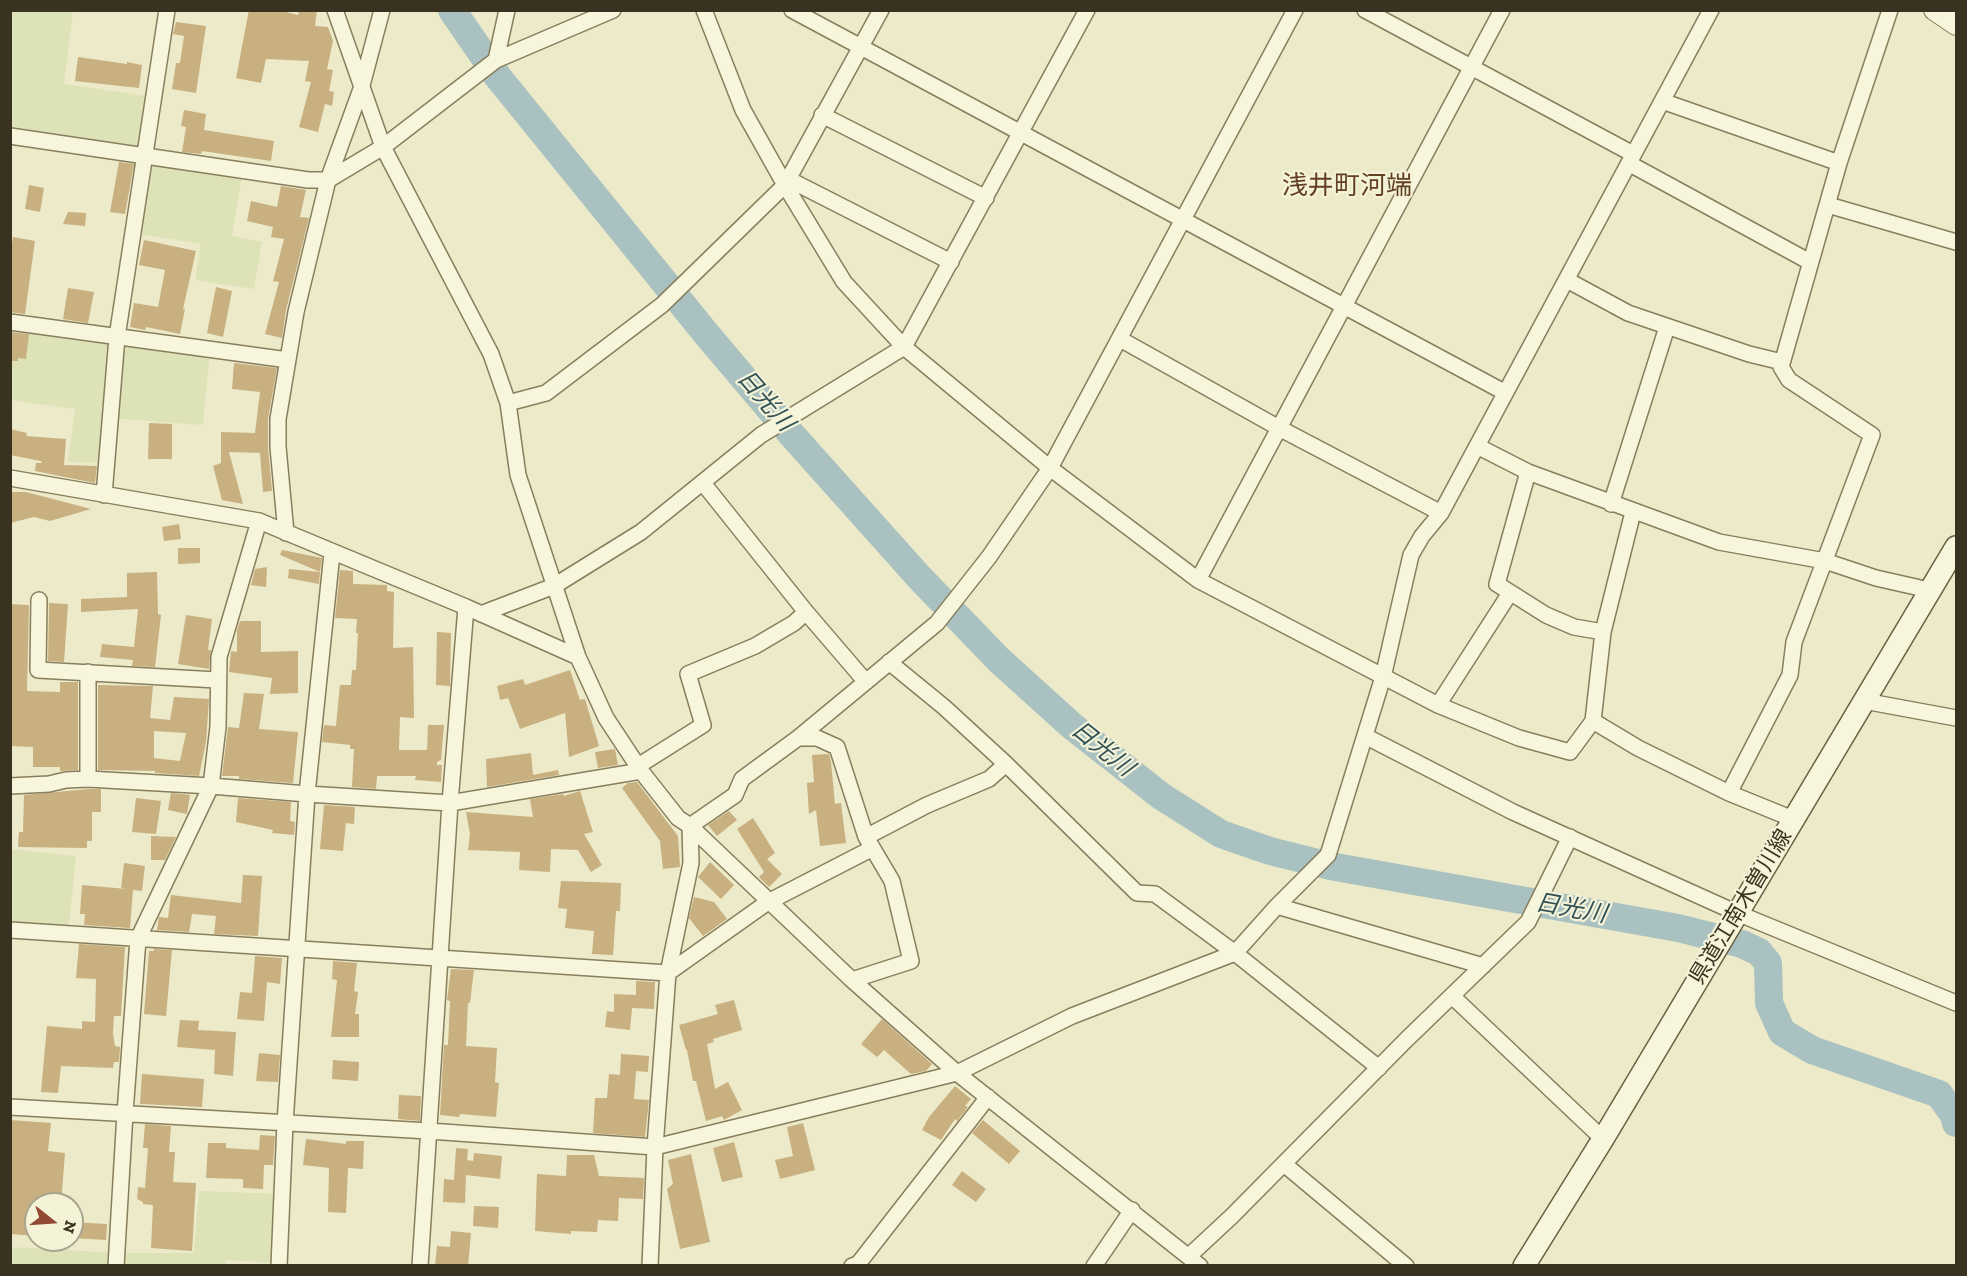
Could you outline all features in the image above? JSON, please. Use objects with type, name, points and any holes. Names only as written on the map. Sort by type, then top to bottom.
[{"type":"main road","name":"県道江南木曽川線","points":[[1524,1266],[1603,1139],[1929,590],[1951,567],[1956,547]]},
{"type":"street","points":[[104,495],[117,337],[167,10]]},
{"type":"street","points":[[335,10],[383,147],[491,354],[508,403],[518,475],[578,657],[606,718],[639,768],[678,818],[690,826],[852,980],[957,1073],[1195,1261],[1284,1164],[1528,922],[1570,837]]},
{"type":"street","points":[[286,533],[278,447],[278,419],[296,312],[328,180],[361,88],[382,10]]},
{"type":"street","points":[[495,60],[507,10]]},
{"type":"street","points":[[10,136],[308,180],[328,180],[383,147],[495,60],[613,10]]},
{"type":"street","points":[[704,10],[743,111],[844,282],[904,347],[1050,468],[1198,580],[1438,705],[1519,738],[1570,752],[1593,721],[1603,632],[1633,512]]},
{"type":"street","points":[[792,10],[1504,392]]},
{"type":"street","points":[[508,403],[546,393],[662,305],[786,182],[881,10]]},
{"type":"street","points":[[481,614],[554,586],[641,532],[761,435],[904,347],[1087,10]]},
{"type":"street","points":[[690,826],[735,795],[742,779],[798,738],[937,623],[989,557],[1050,468],[1295,10]]},
{"type":"street","points":[[1365,10],[1472,67],[1810,262]]},
{"type":"street","points":[[1198,580],[1502,10]]},
{"type":"street","points":[[10,1107],[429,1131],[655,1148],[957,1073],[1072,1016],[1235,953],[1328,855],[1383,676],[1411,555],[1422,536],[1441,513],[1711,10]]},
{"type":"street","points":[[1729,793],[1790,675],[1794,642],[1872,435],[1789,380],[1781,367],[1839,163],[1890,10]]},
{"type":"street","points":[[1934,10],[1956,25]]},
{"type":"street","points":[[1662,101],[1839,163]]},
{"type":"street","points":[[822,115],[986,198]]},
{"type":"street","points":[[786,182],[951,262]]},
{"type":"street","points":[[1828,205],[1956,242]]},
{"type":"street","points":[[1567,280],[1628,313],[1749,354],[1782,362]]},
{"type":"street","points":[[10,322],[288,360]]},
{"type":"street","points":[[1611,504],[1667,327]]},
{"type":"street","points":[[1120,339],[1279,428],[1441,513]]},
{"type":"street","points":[[1477,446],[1528,472],[1719,542],[1825,561],[1876,578],[1929,590]]},
{"type":"street","points":[[1528,472],[1497,584],[1555,619],[1574,627],[1603,632]]},
{"type":"street","points":[[10,478],[259,521],[466,607],[578,657]]},
{"type":"street","points":[[703,483],[806,612],[866,682]]},
{"type":"street","points":[[116,1266],[138,939],[211,786],[218,727],[219,657],[259,521]]},
{"type":"street","points":[[279,1266],[285,1123],[307,794],[332,553]]},
{"type":"street","points":[[1438,705],[1510,593]]},
{"type":"street","points":[[39,600],[38,670],[217,680]]},
{"type":"street","points":[[420,1266],[450,803],[466,607]]},
{"type":"street","points":[[10,786],[88,779],[450,803],[639,768],[703,725],[688,674],[755,646],[794,623],[806,612]]},
{"type":"street","points":[[889,662],[944,707],[1006,764],[1137,893],[1155,894],[1235,953],[1379,1068]]},
{"type":"street","points":[[88,672],[88,779]]},
{"type":"street","points":[[1863,701],[1956,718]]},
{"type":"street","points":[[1593,721],[1638,748],[1729,793],[1793,819]]},
{"type":"street","points":[[1365,736],[1513,812],[1570,837],[1727,929],[1956,1003]]},
{"type":"street","points":[[798,738],[817,738],[837,747],[868,843],[892,881],[911,962],[852,980]]},
{"type":"street","points":[[10,930],[668,973],[768,902],[927,805],[989,779],[1006,764]]},
{"type":"street","points":[[650,1266],[655,1148],[668,973],[691,863],[690,826]]},
{"type":"street","points":[[1278,906],[1483,966]]},
{"type":"street","points":[[1452,996],[1603,1139]]},
{"type":"street","points":[[852,1266],[858,1264],[988,1097]]},
{"type":"street","points":[[1284,1164],[1406,1266]]},
{"type":"street","points":[[1094,1266],[1132,1210]]},
{"type":"green space","points":[[11,11],[73,11],[64,84],[154,97],[146,155],[243,170],[232,236],[262,242],[254,289],[195,280],[201,244],[134,233],[146,156],[11,136]]},
{"type":"green space","points":[[11,322],[210,349],[203,425],[110,418],[106,463],[68,462],[75,409],[11,400]]},
{"type":"green space","points":[[10,849],[76,856],[68,935],[11,930]]},
{"type":"green space","points":[[199,1191],[282,1194],[279,1263],[226,1260],[225,1266],[11,1265],[10,1247],[24,1248],[24,1252],[194,1253]]},
{"type":"building","points":[[249,10],[278,10],[298,15],[299,10],[317,10],[315,26],[328,27],[333,41],[327,69],[333,70],[329,91],[334,92],[332,106],[325,104],[318,132],[299,127],[311,82],[305,81],[309,61],[266,59],[261,83],[236,78]]},
{"type":"building","points":[[176,22],[206,26],[196,93],[172,89],[176,63],[180,63],[184,36],[173,34]]},
{"type":"building","points":[[78,57],[142,65],[139,88],[75,81]]},
{"type":"building","points":[[184,110],[206,114],[204,130],[274,141],[271,161],[202,151],[201,154],[182,152],[186,127],[181,126]]},
{"type":"building","points":[[119,162],[134,164],[125,214],[110,212]]},
{"type":"building","points":[[29,185],[44,188],[40,212],[25,209]]},
{"type":"building","points":[[281,186],[306,190],[300,217],[309,218],[286,310],[282,338],[265,334],[279,282],[273,281],[284,239],[271,237],[273,227],[247,221],[251,201],[277,207]]},
{"type":"building","points":[[68,212],[86,213],[85,226],[63,224]]},
{"type":"building","points":[[13,237],[35,241],[25,314],[10,312],[10,256]]},
{"type":"building","points":[[144,240],[196,251],[180,334],[146,327],[145,330],[130,327],[134,303],[158,307],[165,270],[139,265]]},
{"type":"building","points":[[216,287],[232,291],[223,337],[207,333]]},
{"type":"building","points":[[68,288],[94,292],[88,323],[63,319]]},
{"type":"building","points":[[10,332],[29,334],[26,359],[18,358],[18,361],[10,361]]},
{"type":"building","points":[[234,363],[277,368],[268,419],[272,491],[263,492],[260,453],[229,452],[243,504],[222,500],[213,466],[221,463],[221,432],[255,433],[260,392],[232,389]]},
{"type":"building","points":[[149,423],[172,424],[172,459],[148,459]]},
{"type":"building","points":[[10,429],[27,433],[26,436],[66,439],[64,465],[97,466],[95,483],[35,471],[36,463],[42,463],[41,461],[10,455]]},
{"type":"building","points":[[10,492],[26,492],[91,509],[50,521],[34,517],[10,523]]},
{"type":"building","points":[[179,524],[181,539],[164,541],[162,527]]},
{"type":"building","points":[[178,548],[200,548],[200,563],[178,564]]},
{"type":"building","points":[[282,550],[322,558],[320,572],[280,555]]},
{"type":"building","points":[[267,567],[266,587],[251,585],[255,569]]},
{"type":"building","points":[[289,569],[320,572],[319,584],[288,578]]},
{"type":"building","points":[[340,570],[353,571],[353,584],[387,585],[387,591],[394,592],[393,648],[413,647],[414,718],[400,717],[399,750],[427,750],[428,725],[444,725],[441,760],[437,762],[437,765],[442,765],[441,782],[415,780],[416,776],[377,776],[376,789],[352,787],[354,749],[350,749],[350,745],[322,742],[324,725],[336,726],[340,685],[351,685],[352,670],[356,670],[357,619],[335,618]]},
{"type":"building","points":[[157,572],[158,614],[161,615],[155,667],[132,666],[133,660],[100,657],[102,644],[134,647],[138,609],[81,612],[81,599],[127,597],[127,573]]},
{"type":"building","points":[[49,603],[68,604],[64,662],[48,661]]},
{"type":"building","points":[[10,604],[29,605],[27,691],[60,692],[60,682],[78,682],[78,770],[60,771],[60,767],[33,767],[33,747],[10,746]]},
{"type":"building","points":[[186,615],[212,619],[208,650],[211,650],[209,669],[178,664]]},
{"type":"building","points":[[240,621],[261,621],[261,652],[298,651],[298,693],[270,694],[272,678],[229,672],[231,651],[237,652],[237,630]]},
{"type":"building","points":[[437,632],[451,633],[450,686],[436,685]]},
{"type":"building","points":[[570,670],[580,700],[585,699],[599,746],[569,757],[565,713],[520,729],[508,698],[500,700],[497,686],[523,679],[525,685]]},
{"type":"building","points":[[98,685],[153,686],[150,718],[170,720],[174,697],[209,699],[206,742],[199,776],[155,773],[155,771],[98,770]],"holes":[[[154,731],[186,733],[180,761],[154,758]]]},
{"type":"building","points":[[244,693],[264,694],[259,729],[298,732],[293,783],[222,776],[228,727],[239,728]]},
{"type":"building","points":[[615,749],[618,765],[598,768],[595,752]]},
{"type":"building","points":[[531,753],[533,775],[558,770],[559,775],[487,787],[486,759]]},
{"type":"building","points":[[829,754],[835,804],[841,803],[846,843],[820,846],[816,810],[809,814],[807,783],[814,782],[812,755]]},
{"type":"building","points":[[637,782],[678,836],[680,867],[663,869],[660,841],[622,788],[628,783]]},
{"type":"building","points":[[101,789],[101,812],[92,812],[92,841],[87,841],[87,848],[18,847],[19,832],[23,832],[24,795]]},
{"type":"building","points":[[580,791],[593,832],[584,834],[602,865],[591,872],[578,850],[551,849],[550,872],[519,870],[520,852],[468,850],[470,834],[466,812],[533,817],[530,799],[563,794],[564,796]]},
{"type":"building","points":[[171,793],[190,795],[187,814],[168,810]]},
{"type":"building","points":[[136,798],[161,801],[156,834],[132,832]]},
{"type":"building","points":[[238,798],[291,802],[290,821],[295,822],[294,835],[272,833],[273,830],[236,822]]},
{"type":"building","points":[[324,805],[355,807],[354,824],[346,823],[343,851],[320,849]]},
{"type":"building","points":[[729,811],[737,820],[717,836],[708,825]]},
{"type":"building","points":[[753,818],[775,853],[767,859],[782,874],[769,887],[759,877],[764,872],[737,829]]},
{"type":"building","points":[[151,836],[176,837],[165,860],[151,860]]},
{"type":"building","points":[[710,862],[734,885],[721,899],[698,877]]},
{"type":"building","points":[[124,863],[145,866],[142,891],[133,890],[130,928],[84,925],[85,914],[80,914],[82,885],[121,888]]},
{"type":"building","points":[[243,875],[262,876],[258,936],[214,934],[216,916],[192,914],[189,932],[157,930],[159,917],[168,918],[171,895],[241,903]]},
{"type":"building","points":[[561,881],[621,883],[620,911],[616,911],[613,955],[592,954],[594,931],[565,928],[567,909],[558,908]]},
{"type":"building","points":[[694,897],[714,902],[727,919],[703,936],[689,918]]},
{"type":"building","points":[[79,944],[125,947],[121,1016],[114,1016],[113,1033],[115,1046],[120,1047],[119,1062],[114,1062],[113,1068],[61,1066],[58,1093],[41,1092],[47,1026],[82,1029],[82,1021],[95,1022],[96,979],[76,978]]},
{"type":"building","points":[[154,949],[172,950],[166,1016],[144,1014],[149,951],[154,951]]},
{"type":"building","points":[[255,956],[282,958],[280,984],[267,982],[264,1021],[237,1019],[240,992],[252,993]]},
{"type":"building","points":[[333,961],[357,963],[354,991],[358,992],[355,1014],[359,1014],[359,1037],[331,1037],[337,980],[332,979]]},
{"type":"building","points":[[451,969],[474,970],[470,1003],[468,1003],[466,1046],[497,1048],[495,1082],[499,1083],[496,1117],[440,1115],[444,1045],[448,1045],[450,1001],[447,1000]]},
{"type":"building","points":[[636,981],[655,982],[654,1009],[632,1008],[630,1030],[605,1027],[607,1011],[614,1012],[614,994],[636,995]]},
{"type":"building","points":[[734,1000],[742,1030],[713,1039],[714,1042],[707,1044],[715,1089],[728,1082],[742,1110],[724,1120],[722,1116],[706,1121],[679,1025],[718,1014],[715,1005]]},
{"type":"building","points":[[882,1019],[932,1064],[926,1071],[911,1074],[884,1050],[877,1057],[861,1044]]},
{"type":"building","points":[[180,1020],[199,1021],[198,1030],[236,1032],[233,1076],[214,1074],[215,1050],[177,1047]]},
{"type":"building","points":[[259,1053],[280,1055],[278,1082],[256,1081]]},
{"type":"building","points":[[621,1054],[649,1056],[648,1072],[636,1071],[634,1099],[649,1100],[645,1137],[593,1133],[595,1098],[607,1098],[609,1074],[620,1075]]},
{"type":"building","points":[[333,1060],[359,1062],[358,1081],[332,1079]]},
{"type":"building","points":[[142,1074],[204,1079],[202,1107],[140,1104]]},
{"type":"building","points":[[955,1086],[971,1099],[965,1106],[968,1107],[957,1121],[955,1119],[941,1140],[922,1130],[929,1117]]},
{"type":"building","points":[[399,1095],[421,1096],[420,1121],[398,1119]]},
{"type":"building","points":[[10,1120],[51,1123],[48,1151],[65,1153],[62,1192],[24,1192],[24,1235],[10,1234]]},
{"type":"building","points":[[983,1120],[1020,1151],[1009,1164],[972,1133]]},
{"type":"building","points":[[803,1123],[815,1170],[780,1179],[775,1160],[793,1156],[787,1127]]},
{"type":"building","points":[[145,1124],[171,1126],[169,1152],[175,1152],[173,1182],[196,1183],[192,1251],[151,1248],[153,1205],[143,1204],[137,1199],[138,1187],[145,1188],[148,1148],[143,1148]]},
{"type":"building","points":[[260,1135],[275,1136],[273,1165],[264,1165],[263,1189],[243,1188],[243,1179],[206,1178],[208,1143],[226,1143],[226,1148],[259,1150]]},
{"type":"building","points":[[306,1139],[346,1144],[346,1141],[364,1141],[363,1169],[348,1168],[346,1213],[328,1212],[329,1168],[303,1165]]},
{"type":"building","points":[[734,1142],[743,1177],[722,1182],[713,1148]]},
{"type":"building","points":[[456,1148],[468,1149],[467,1160],[473,1161],[474,1153],[502,1156],[500,1179],[466,1175],[465,1203],[443,1202],[444,1179],[454,1180]]},
{"type":"building","points":[[691,1154],[710,1242],[680,1249],[667,1189],[673,1184],[668,1160]]},
{"type":"building","points":[[567,1155],[594,1155],[599,1176],[644,1178],[643,1199],[619,1198],[618,1221],[598,1220],[597,1232],[571,1231],[571,1234],[535,1231],[537,1174],[566,1176]]},
{"type":"building","points":[[962,1171],[986,1189],[976,1202],[952,1185]]},
{"type":"building","points":[[474,1206],[499,1207],[498,1228],[473,1226]]},
{"type":"building","points":[[84,1223],[107,1224],[106,1240],[84,1239]]},
{"type":"building","points":[[451,1231],[471,1233],[468,1266],[435,1266],[437,1246],[450,1247]]},
{"type":"waterway","name":"日光川","points":[[452,10],[498,77],[708,336],[792,435],[919,577],[999,660],[1072,726],[1161,796],[1221,834],[1270,851],[1330,866],[1678,928],[1742,944],[1759,952],[1768,963],[1769,1003],[1782,1032],[1812,1050],[1939,1094],[1954,1115],[1956,1123]]},
{"type":"district","name":"浅井町河端","points":[[1347,187]]}]
